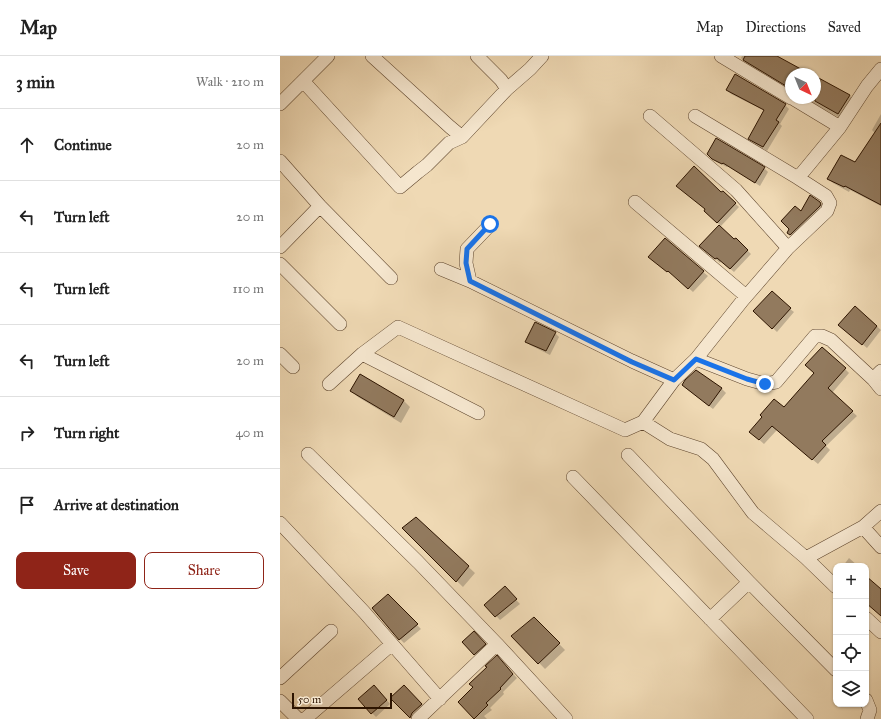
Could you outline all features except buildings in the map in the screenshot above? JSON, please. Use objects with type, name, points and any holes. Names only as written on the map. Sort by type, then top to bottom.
[{"type":"street","points":[[280,104],[328,56]]},
{"type":"street","points":[[372,56],[462,137]]},
{"type":"street","points":[[477,56],[507,89]]},
{"type":"street","points":[[303,81],[400,187],[427,165],[449,143],[462,137],[507,89],[530,69],[542,56]]},
{"type":"street","points":[[721,56],[785,94]]},
{"type":"street","points":[[798,178],[840,127],[867,86],[881,69]]},
{"type":"street","points":[[801,104],[840,127]]},
{"type":"street","points":[[650,116],[736,190],[788,248]]},
{"type":"street","points":[[329,384],[362,354],[398,327],[625,430],[643,422],[674,380],[696,359],[746,296],[788,248],[827,211],[830,203],[826,196],[695,116]]},
{"type":"street","points":[[280,161],[320,206],[391,278]]},
{"type":"street","points":[[635,202],[746,296]]},
{"type":"street","points":[[280,247],[320,206]]},
{"type":"street","points":[[470,281],[466,263],[467,249],[490,224]]},
{"type":"street","points":[[280,264],[340,324]]},
{"type":"street","points":[[440,269],[470,281],[632,362],[674,380]]},
{"type":"street","points":[[696,359],[747,379],[765,384],[776,382],[814,336],[822,336],[831,340],[878,380]]},
{"type":"street","points":[[280,354],[293,367]]},
{"type":"street","points":[[362,354],[478,413]]},
{"type":"street","points":[[643,422],[670,439],[701,449],[713,459],[753,513],[806,558],[833,585]]},
{"type":"street","points":[[308,454],[418,562],[497,644],[566,719]]},
{"type":"street","points":[[628,455],[749,582],[833,667]]},
{"type":"street","points":[[573,477],[807,719]]},
{"type":"street","points":[[806,558],[863,527],[881,511]]},
{"type":"street","points":[[280,523],[392,644],[440,699]]},
{"type":"street","points":[[863,527],[881,546]]},
{"type":"street","points":[[710,619],[749,582]]},
{"type":"street","points":[[869,621],[881,632]]},
{"type":"street","points":[[280,678],[331,631]]},
{"type":"street","points":[[305,719],[392,644]]},
{"type":"street","points":[[418,719],[497,644]]},
{"type":"street","points":[[280,701],[298,719]]},
{"type":"street","points":[[867,719],[870,710],[869,707]]},
{"type":"route","points":[[490,224],[467,249],[466,263],[470,281],[632,362],[674,380],[696,359],[747,379],[765,384]]}]
